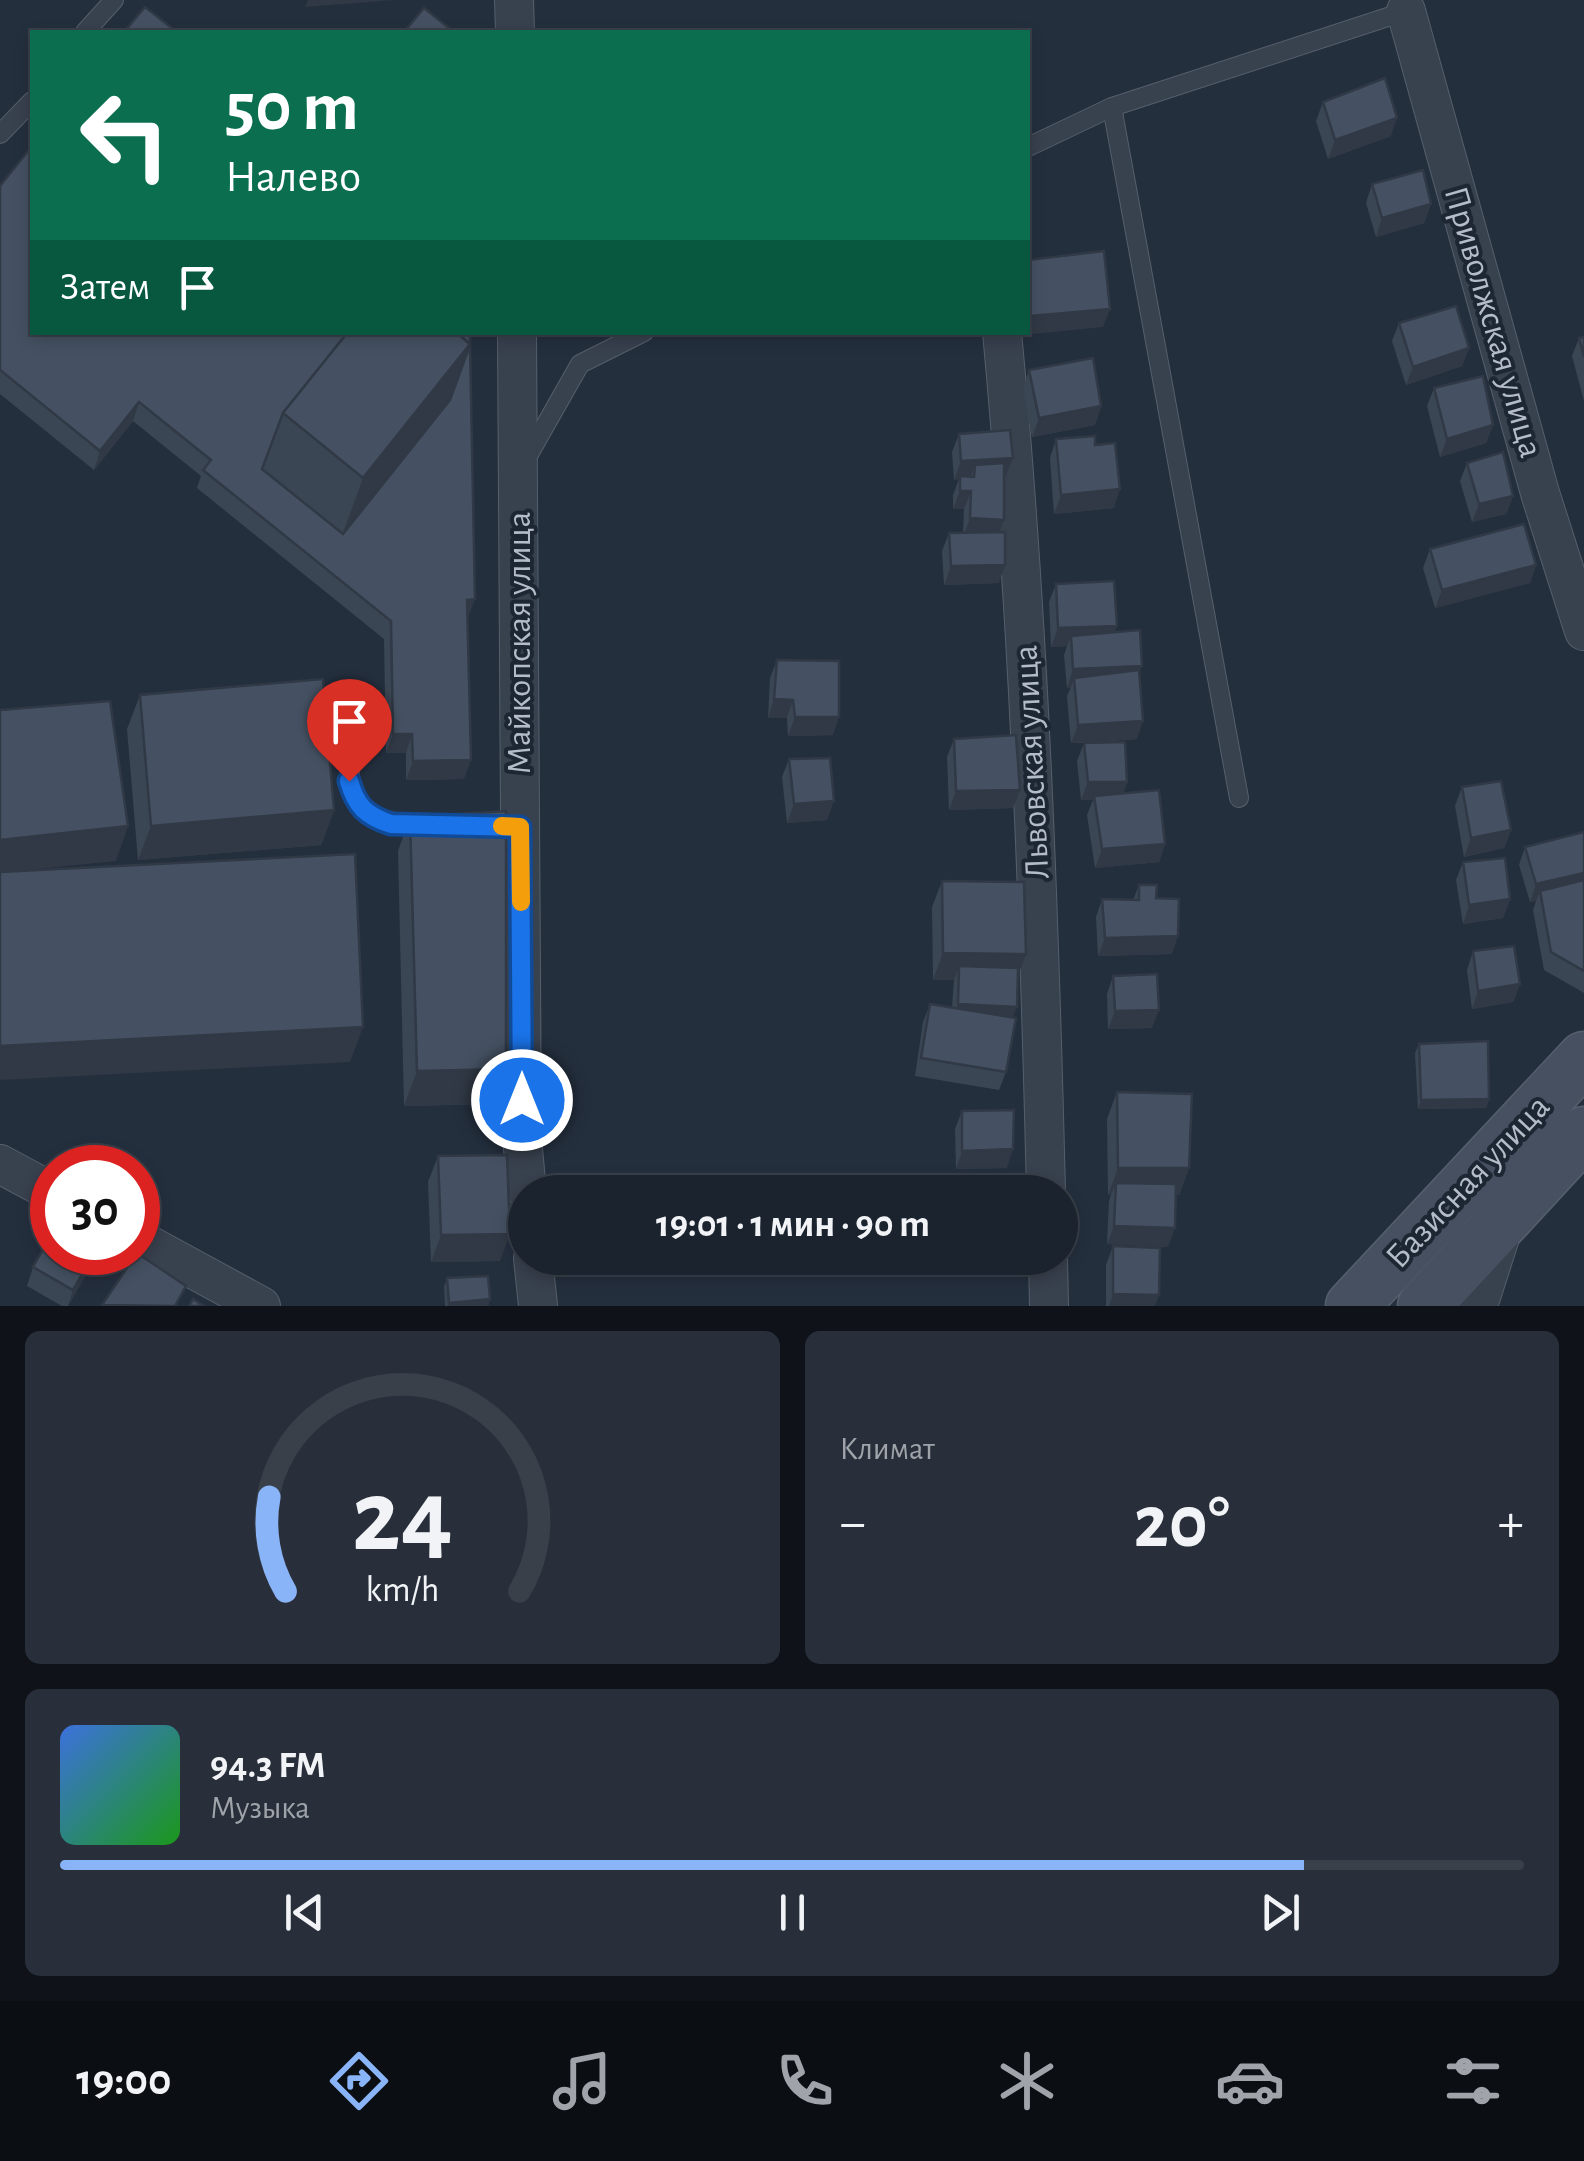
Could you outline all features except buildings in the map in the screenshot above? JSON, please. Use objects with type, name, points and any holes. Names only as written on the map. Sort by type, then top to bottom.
[{"type":"street","points":[[514,0],[514,30]]},
{"type":"street","name":"Приволжская улица","points":[[1406,11],[1540,492],[1584,631]]},
{"type":"street","name":"Майкопская улица","points":[[516,335],[518,474],[511,827],[525,1175]]},
{"type":"street","name":"Львовская улица","points":[[1002,335],[1018,503],[1038,850],[1046,1175]]},
{"type":"street","name":"Базисная улица","points":[[1352,1306],[1584,1058]]},
{"type":"street","name":"Базисная улица","points":[[1424,1306],[1584,1134]]},
{"type":"street","points":[[0,1164],[30,1180]]},
{"type":"street","points":[[1478,1306],[1508,1215]]},
{"type":"street","points":[[160,1250],[261,1306]]},
{"type":"street","points":[[535,1275],[538,1306]]},
{"type":"street","points":[[1048,1275],[1049,1306]]},
{"type":"lane","points":[[87,30],[114,0]]},
{"type":"lane","points":[[1030,146],[1112,108],[1406,11]]},
{"type":"lane","points":[[0,134],[30,102]]},
{"type":"lane","points":[[1112,108],[1239,798]]},
{"type":"lane","points":[[518,474],[580,364],[638,335]]},
{"type":"lane","points":[[348,728],[349,781],[355,802],[372,818],[391,824],[446,825]]},
{"type":"slow traffic","points":[[502,826],[520,827],[521,902]]},
{"type":"route","points":[[349,781],[355,802],[372,818],[391,824],[520,827],[522,1100]]}]
